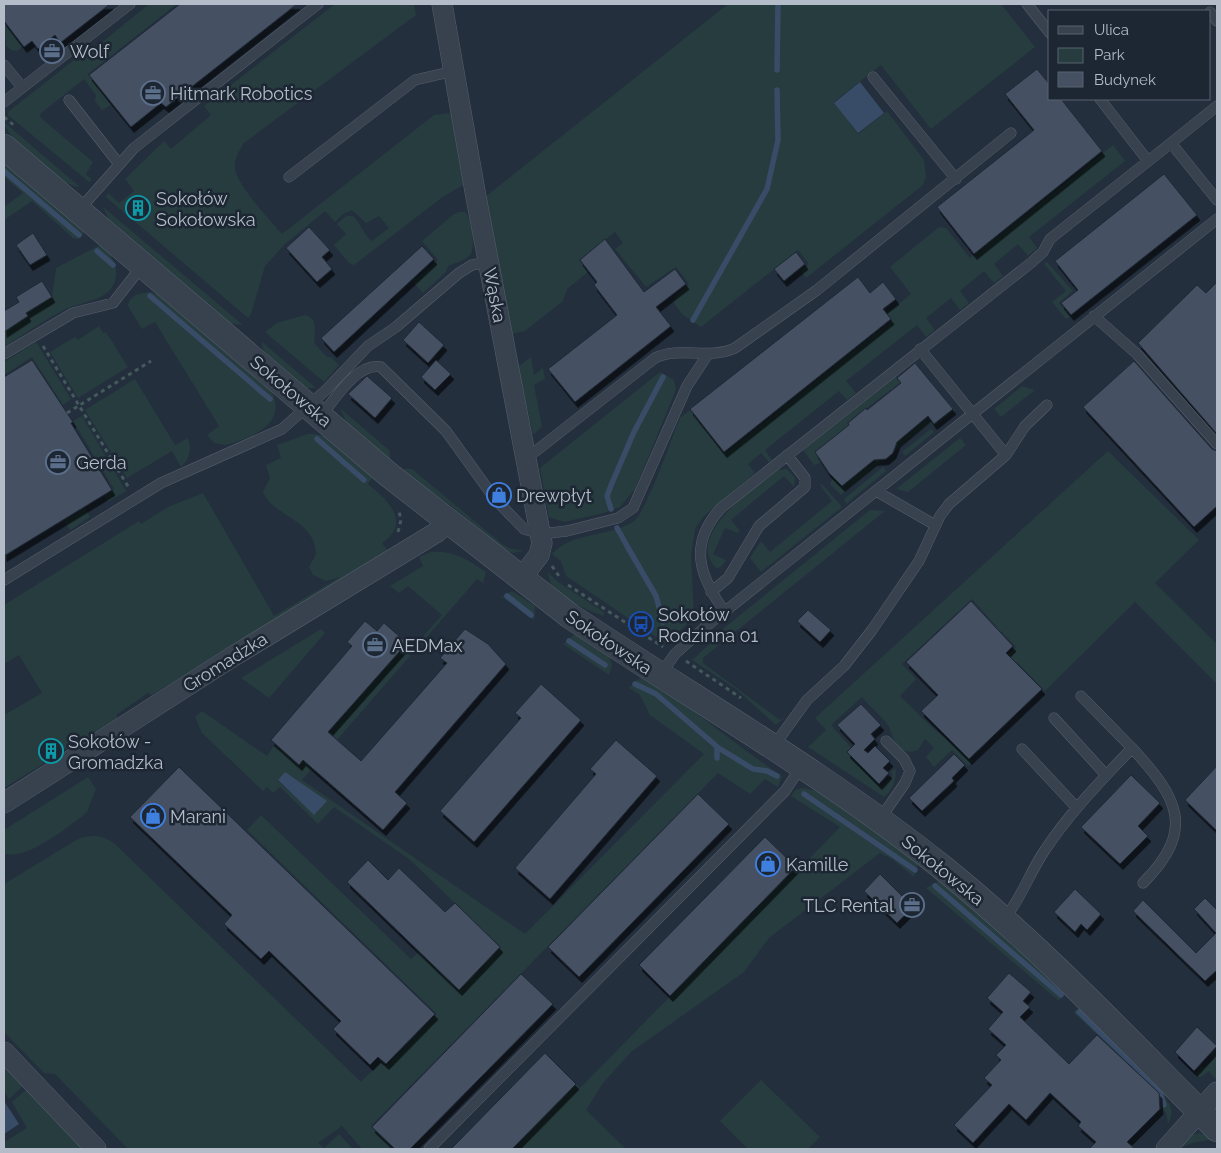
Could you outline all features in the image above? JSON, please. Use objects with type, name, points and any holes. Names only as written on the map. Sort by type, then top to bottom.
[{"type":"street","name":"Wąska","points":[[442,4],[541,534],[541,552],[520,580]]},
{"type":"street","name":"Sokołowska","points":[[4,146],[315,411],[520,580],[570,616],[880,820],[940,866],[1004,919],[1099,1010],[1217,1129]]},
{"type":"street","name":"Gromadzka","points":[[4,803],[232,657],[437,532],[448,522]]},
{"type":"street","points":[[4,1052],[96,1149]]},
{"type":"street","points":[[1166,1149],[1217,1092]]},
{"type":"lane","points":[[4,102],[130,4]]},
{"type":"lane","points":[[79,211],[119,164],[144,140],[318,4]]},
{"type":"lane","points":[[1027,4],[1048,30]]},
{"type":"lane","points":[[4,65],[22,87]]},
{"type":"lane","points":[[289,177],[415,80],[454,71]]},
{"type":"lane","points":[[873,77],[956,179]]},
{"type":"lane","points":[[69,100],[119,164]]},
{"type":"lane","points":[[1101,100],[1148,161]]},
{"type":"lane","points":[[726,612],[711,592],[701,565],[700,546],[707,524],[721,508],[1032,262],[1043,252],[1051,238],[1217,106]]},
{"type":"lane","points":[[526,454],[536,452],[655,358],[672,353],[708,354],[735,348],[817,290],[1011,133]]},
{"type":"lane","points":[[1171,143],[1217,200]]},
{"type":"lane","points":[[660,675],[687,642],[1217,219]]},
{"type":"lane","points":[[315,411],[362,352],[396,327],[459,273],[472,266],[489,262]]},
{"type":"lane","points":[[4,354],[73,313],[113,303],[143,265]]},
{"type":"lane","points":[[1094,316],[1137,354],[1217,444]]},
{"type":"lane","points":[[920,349],[1006,454]]},
{"type":"lane","points":[[4,580],[135,498],[184,472],[270,437],[315,411],[362,368],[374,366],[381,367],[446,431],[495,499],[524,529],[541,534],[568,531],[618,518],[633,508],[687,386],[708,354]]},
{"type":"lane","points":[[772,748],[807,700],[844,666],[872,630],[919,561],[936,525],[949,504],[1006,454],[1025,426],[1047,405]]},
{"type":"lane","points":[[711,592],[728,578],[759,526],[805,486],[805,478],[787,455]]},
{"type":"lane","points":[[876,492],[936,525]]},
{"type":"lane","points":[[1081,696],[1155,772],[1169,792],[1174,805],[1176,822],[1165,858],[1143,883]]},
{"type":"lane","points":[[1054,718],[1106,775]]},
{"type":"lane","points":[[880,820],[905,783],[910,771],[904,759],[886,741]]},
{"type":"lane","points":[[1004,919],[1018,902],[1043,853],[1076,807],[1132,748]]},
{"type":"lane","points":[[1022,749],[1076,807]]},
{"type":"lane","points":[[429,1149],[784,791],[801,767]]},
{"type":"path","points":[[36,335],[135,498]]},
{"type":"path","points":[[67,413],[152,361]]},
{"type":"path","points":[[396,504],[401,520],[397,536]]},
{"type":"green space","points":[[149,4],[177,4],[88,74],[111,105],[102,110],[95,101],[96,95],[84,79],[40,114],[41,118],[93,162],[86,174],[92,180],[89,182],[8,115],[9,111],[74,60],[79,61]]},
{"type":"green space","points":[[335,4],[414,4],[416,15],[244,143],[235,161],[235,168],[241,183],[254,202],[282,234],[434,115],[451,113],[465,184],[444,196],[354,265],[349,263],[334,245],[346,234],[337,224],[346,216],[353,216],[372,241],[389,228],[379,216],[366,223],[352,210],[343,214],[335,222],[325,211],[284,245],[265,266],[251,314],[248,318],[106,197],[108,193],[119,203],[134,191],[125,179],[164,141],[171,149],[211,115],[204,106]],"holes":[[[136,200],[145,208],[137,218],[127,209]]]},
{"type":"green space","points":[[728,4],[1001,4],[1035,47],[931,129],[881,65],[834,102],[858,134],[887,111],[924,160],[926,176],[923,185],[806,278],[801,271],[809,264],[798,250],[701,327],[682,314],[673,302],[676,295],[689,284],[676,267],[646,287],[615,249],[623,243],[615,232],[579,260],[588,272],[567,289],[563,301],[525,331],[510,334],[485,197]]},
{"type":"green space","points":[[4,23],[22,47],[17,51],[11,50],[6,46]]},
{"type":"green space","points":[[4,122],[80,187],[71,185],[36,161],[14,140]]},
{"type":"green space","points":[[1113,145],[1125,161],[1029,237],[1037,248],[1028,256],[1018,244],[994,264],[1003,276],[994,283],[984,271],[960,291],[969,303],[960,310],[951,298],[926,318],[935,330],[926,337],[917,325],[846,381],[856,393],[847,400],[839,391],[765,450],[772,460],[769,462],[761,453],[748,464],[755,473],[703,517],[695,529],[691,556],[694,613],[689,622],[668,642],[665,643],[646,630],[648,626],[637,618],[634,622],[566,576],[561,561],[552,554],[560,547],[579,538],[623,527],[633,522],[645,505],[680,418],[690,410],[724,454],[892,320],[887,313],[911,294],[890,267],[939,227],[946,228],[970,258]]},
{"type":"green space","points":[[4,161],[84,229],[83,235],[78,239],[73,238],[32,201],[4,220],[4,207],[23,193],[4,177]]},
{"type":"green space","points":[[102,206],[243,325],[227,323],[110,221]]},
{"type":"green space","points":[[465,212],[470,221],[473,240],[472,251],[465,259],[448,266],[446,272],[423,293],[413,282],[438,260],[422,241],[454,214]]},
{"type":"green space","points":[[102,244],[113,259],[115,266],[115,282],[111,288],[96,299],[58,313],[4,347],[4,332],[28,316],[26,313],[52,297],[56,268]]},
{"type":"green space","points":[[1047,262],[1073,291],[1059,303],[1070,317],[1066,319],[1052,302],[1066,291],[1044,264]]},
{"type":"green space","points":[[150,292],[160,295],[268,386],[274,398],[275,409],[273,418],[266,426],[247,438],[225,445],[214,443],[207,435],[219,426],[155,322],[142,329],[128,306],[133,297]]},
{"type":"green space","points":[[305,315],[313,320],[315,344],[327,357],[331,357],[339,365],[324,382],[265,332],[277,323]]},
{"type":"green space","points":[[99,326],[103,333],[106,332],[128,367],[78,398],[50,352],[75,337],[78,340]]},
{"type":"green space","points":[[261,341],[316,388],[303,388],[265,356]]},
{"type":"green space","points":[[36,342],[71,399],[63,405],[32,357],[4,375],[4,362]]},
{"type":"green space","points":[[531,357],[534,375],[543,368],[545,379],[534,385],[542,427],[533,435],[518,367]]},
{"type":"green space","points":[[914,361],[896,377],[900,383],[847,423],[849,425],[815,452],[823,462],[814,465],[803,450]]},
{"type":"green space","points":[[660,372],[674,380],[676,390],[635,489],[620,507],[604,513],[564,522],[549,517],[540,468]]},
{"type":"green space","points":[[135,379],[175,445],[188,438],[190,450],[186,461],[181,467],[172,451],[127,478],[85,410]]},
{"type":"green space","points":[[1022,386],[1035,390],[1001,417],[994,409]]},
{"type":"green space","points":[[943,396],[955,410],[934,427],[930,423],[894,452],[895,445],[928,417],[934,425],[953,410]]},
{"type":"green space","points":[[340,408],[390,451],[390,461],[348,426]]},
{"type":"green space","points":[[82,416],[126,491],[108,502],[104,496],[114,489],[73,421]]},
{"type":"green space","points":[[931,429],[934,432],[905,456],[902,452]]},
{"type":"green space","points":[[308,434],[327,437],[336,442],[374,476],[368,484],[389,504],[396,519],[391,535],[382,543],[388,551],[152,695],[148,693],[116,715],[118,718],[67,749],[61,748],[56,741],[40,751],[44,758],[43,764],[4,788],[4,715],[42,693],[19,655],[6,663],[4,659],[4,605],[139,521],[141,524],[168,507],[203,493],[274,616],[340,577],[326,581],[313,575],[309,567],[316,554],[314,542],[309,533],[274,506],[267,499],[263,491],[270,478],[266,465],[281,458],[277,445]]},
{"type":"green space","points":[[960,438],[966,445],[908,492],[896,489]]},
{"type":"green space","points":[[1108,451],[1199,540],[1155,583],[1217,644],[1217,684],[1135,602],[1045,691],[1017,662],[957,719],[949,710],[1016,647],[1001,631],[938,691],[933,687],[997,627],[972,599],[902,664],[916,679],[900,696],[934,729],[958,748],[960,747],[973,761],[968,766],[952,750],[934,767],[926,757],[934,748],[925,739],[918,750],[912,752],[902,749],[895,741],[887,724],[862,697],[831,725],[856,753],[867,753],[857,763],[881,787],[893,775],[891,772],[895,768],[895,780],[892,788],[884,797],[808,747],[826,730],[815,718]]},
{"type":"green space","points":[[877,459],[884,460],[841,495],[830,484],[834,476],[843,486]]},
{"type":"green space","points":[[883,467],[886,471],[846,504],[844,499]]},
{"type":"green space","points":[[412,469],[502,544],[509,548],[523,551],[513,553],[505,550],[453,507],[402,471]]},
{"type":"green space","points":[[787,469],[795,478],[794,487],[784,476],[731,520],[740,531],[738,533],[725,528],[713,554],[726,560],[721,567],[716,568],[708,555],[709,541],[715,527],[726,513],[754,488],[777,470]]},
{"type":"green space","points":[[822,484],[842,507],[761,572],[750,558],[761,541],[770,552],[832,501],[820,485]]},
{"type":"green space","points":[[85,508],[90,517],[70,530],[64,521]]},
{"type":"green space","points":[[870,510],[885,511],[703,658],[703,663],[780,720],[786,716],[776,725],[736,689],[692,660],[714,640],[713,637]]},
{"type":"green space","points":[[431,552],[454,554],[486,572],[483,583],[477,579],[302,780],[525,934],[704,754],[650,715],[640,695],[629,688],[637,680],[643,677],[782,776],[778,787],[765,779],[750,794],[718,773],[371,1126],[394,1149],[362,1149],[342,1126],[318,1143],[324,1148],[339,1134],[353,1149],[128,1149],[55,1074],[44,1073],[4,1032],[4,884],[78,839],[97,836],[115,844],[361,1082],[381,1062],[386,1066],[437,1014],[247,830],[261,815],[411,959],[419,952],[459,990],[501,947],[409,859],[334,807],[318,824],[280,787],[273,793],[267,787],[263,791],[202,733],[195,717],[202,711],[267,756],[275,744],[299,765],[407,643],[413,648],[442,615],[408,586],[399,593],[390,586],[423,566],[419,557]],"holes":[[[285,772],[314,814],[278,781]]]},
{"type":"green space","points":[[548,572],[558,582],[605,613],[603,616],[568,601],[561,596],[550,582]]},
{"type":"green space","points":[[512,591],[535,606],[534,620],[502,597]]},
{"type":"green space","points":[[321,629],[325,633],[269,698],[241,678]]},
{"type":"green space","points":[[576,633],[609,655],[612,665],[609,675],[563,644]]},
{"type":"green space","points":[[88,777],[96,789],[87,812],[54,837],[32,849],[12,855],[4,853],[4,830]]},
{"type":"green space","points":[[802,788],[820,791],[919,860],[914,877],[892,859],[880,853],[769,938],[744,972],[631,1052],[603,1083],[586,1110],[626,1149],[513,1149],[576,1084],[580,1088],[805,859],[808,860],[840,827],[791,796],[795,790]]},
{"type":"green space","points":[[943,879],[1065,990],[1059,1001],[926,888]]},
{"type":"green space","points":[[1082,1007],[1168,1093],[1164,1097],[1169,1103],[1171,1110],[1168,1124],[1166,1112],[1160,1109],[1160,1093],[1073,1012]]},
{"type":"green space","points":[[1217,1047],[1217,1076],[1215,1079],[1209,1071],[1201,1077],[1194,1076],[1202,1066],[1205,1068],[1214,1058],[1210,1054]]},
{"type":"green space","points":[[5,1068],[25,1084],[9,1099],[4,1091]]},
{"type":"green space","points":[[761,1080],[820,1137],[808,1149],[748,1149],[720,1121]]},
{"type":"green space","points":[[28,1088],[88,1149],[4,1149],[4,1142],[27,1128],[12,1102]]},
{"type":"green space","points":[[1199,1133],[1214,1139],[1192,1143],[1177,1149],[1192,1135]]},
{"type":"water","points":[[860,82],[884,113],[858,133],[834,103]]},
{"type":"water","points":[[285,772],[327,801],[314,815],[278,780]]},
{"type":"water","points":[[4,1101],[19,1124],[4,1134]]},
{"type":"building","points":[[4,4],[110,4],[60,43],[55,35],[38,49],[32,41],[24,47],[4,21]]},
{"type":"building","points":[[180,4],[297,4],[166,107],[161,103],[131,127],[89,75]]},
{"type":"building","points":[[1037,69],[1048,83],[1048,100],[1062,100],[1102,151],[974,254],[937,207],[1034,130],[1005,94]]},
{"type":"building","points":[[1164,174],[1197,215],[1071,315],[1061,303],[1078,290],[1055,261]]},
{"type":"building","points":[[309,227],[330,250],[322,257],[332,269],[317,282],[286,248]]},
{"type":"building","points":[[33,233],[47,255],[30,265],[16,245]]},
{"type":"building","points":[[605,239],[644,292],[675,269],[686,284],[656,307],[671,326],[575,402],[548,369],[617,315],[594,285],[597,282],[580,260]]},
{"type":"building","points":[[422,246],[434,259],[334,352],[321,338]]},
{"type":"building","points":[[796,252],[805,264],[784,281],[774,269]]},
{"type":"building","points":[[858,277],[870,293],[883,282],[896,299],[883,309],[891,319],[724,452],[690,409]]},
{"type":"building","points":[[42,281],[52,297],[26,313],[28,316],[4,332],[4,311],[19,302],[16,297]]},
{"type":"building","points":[[1217,282],[1217,434],[1138,343],[1197,285],[1206,293]]},
{"type":"building","points":[[419,322],[444,345],[428,363],[403,340]]},
{"type":"building","name":"Gerda","points":[[32,360],[73,422],[71,423],[112,490],[4,556],[4,377]]},
{"type":"building","points":[[436,360],[451,374],[435,390],[421,377]]},
{"type":"building","points":[[1134,361],[1212,449],[1217,451],[1217,506],[1194,527],[1083,407]]},
{"type":"building","points":[[915,363],[953,409],[934,424],[928,416],[897,442],[893,453],[886,459],[874,460],[842,486],[829,473],[815,452],[849,425],[848,423],[866,408],[867,410],[901,383],[897,378]]},
{"type":"building","points":[[367,376],[392,398],[375,418],[348,394]]},
{"type":"building","points":[[971,601],[1013,646],[1006,653],[1042,689],[969,759],[921,711],[938,695],[906,662]]},
{"type":"building","points":[[808,610],[831,630],[820,642],[797,621]]},
{"type":"building","points":[[365,621],[377,631],[384,623],[407,643],[328,732],[361,761],[447,663],[440,658],[465,629],[488,644],[506,664],[395,792],[407,803],[383,830],[303,760],[299,765],[271,740],[352,646],[347,642]]},
{"type":"building","points":[[541,684],[581,720],[474,842],[440,811],[521,718],[515,713]]},
{"type":"building","points":[[861,704],[881,725],[871,734],[875,739],[864,750],[868,753],[875,746],[890,761],[883,768],[889,773],[879,784],[847,752],[855,744],[837,725]]},
{"type":"building","points":[[616,740],[657,776],[550,899],[515,868],[596,774],[590,769]]},
{"type":"building","points":[[954,754],[965,765],[952,778],[954,781],[922,811],[909,798]]},
{"type":"building","points":[[1217,766],[1217,831],[1185,800]]},
{"type":"building","points":[[179,767],[435,1014],[386,1064],[378,1057],[370,1065],[333,1029],[341,1021],[269,951],[261,959],[224,924],[232,915],[130,817]]},
{"type":"building","points":[[1131,775],[1160,803],[1138,826],[1148,836],[1120,864],[1081,827]]},
{"type":"building","points":[[698,794],[729,824],[579,977],[548,947]]},
{"type":"building","points":[[765,837],[796,867],[670,996],[639,965]]},
{"type":"building","points":[[368,860],[388,880],[399,868],[445,912],[455,903],[500,947],[459,990],[347,882]]},
{"type":"building","points":[[880,874],[913,907],[897,923],[864,891]]},
{"type":"building","points":[[1075,889],[1101,914],[1087,930],[1081,924],[1075,932],[1054,912]]},
{"type":"building","points":[[1205,898],[1217,910],[1217,970],[1205,981],[1133,911],[1143,900],[1196,953],[1216,933],[1194,909]]},
{"type":"building","points":[[1009,973],[1031,992],[1023,1001],[1030,1007],[1020,1017],[1069,1064],[1097,1035],[1159,1093],[1160,1109],[1127,1142],[1135,1149],[1089,1149],[1096,1142],[1078,1126],[1081,1122],[1050,1093],[1026,1120],[1009,1104],[973,1143],[954,1125],[992,1085],[984,1078],[1001,1060],[996,1055],[1006,1045],[988,1029],[1003,1012],[987,998]]},
{"type":"building","points":[[521,974],[553,1004],[410,1149],[395,1149],[372,1127]]},
{"type":"building","points":[[1197,1027],[1217,1046],[1194,1071],[1175,1052]]},
{"type":"building","points":[[545,1053],[576,1084],[512,1149],[451,1149]]},
{"type":"waterway","points":[[777,70],[778,4]]},
{"type":"waterway","points":[[693,320],[767,189],[778,140],[777,90]]},
{"type":"waterway","points":[[4,171],[79,235]]},
{"type":"waterway","points":[[97,251],[113,265]]},
{"type":"waterway","points":[[150,296],[270,399]]},
{"type":"waterway","points":[[611,509],[607,496],[612,483],[634,432],[663,377]]},
{"type":"waterway","points":[[317,439],[364,480]]},
{"type":"waterway","points":[[617,528],[626,544]]},
{"type":"waterway","points":[[627,546],[656,596],[663,622]]},
{"type":"waterway","points":[[507,596],[531,615]]},
{"type":"waterway","points":[[569,641],[605,665]]},
{"type":"waterway","points":[[635,684],[656,694],[714,744],[717,747],[717,758]]},
{"type":"waterway","points":[[717,747],[753,769],[767,771],[777,776]]},
{"type":"waterway","points":[[804,794],[915,870]]},
{"type":"waterway","points":[[935,886],[1061,995]]},
{"type":"waterway","points":[[1079,1012],[1159,1089],[1164,1105]]},
{"type":"place","name":"Wolf","points":[[52,51]]},
{"type":"place","name":"Hitmark Robotics","points":[[153,93]]},
{"type":"place","name":"Sokołów Sokołowska","points":[[138,208]]},
{"type":"place","name":"Gerda","points":[[58,462]]},
{"type":"place","name":"Drewpłyt","points":[[499,495]]},
{"type":"place","name":"Sokołów Rodzinna 01","points":[[641,624]]},
{"type":"place","name":"AEDMax","points":[[375,645]]},
{"type":"place","name":"Sokołów - Gromadzka","points":[[51,751]]},
{"type":"place","name":"Marani","points":[[153,816]]},
{"type":"place","name":"Kamille","points":[[768,864]]},
{"type":"place","name":"TLC Rental","points":[[912,905]]}]
